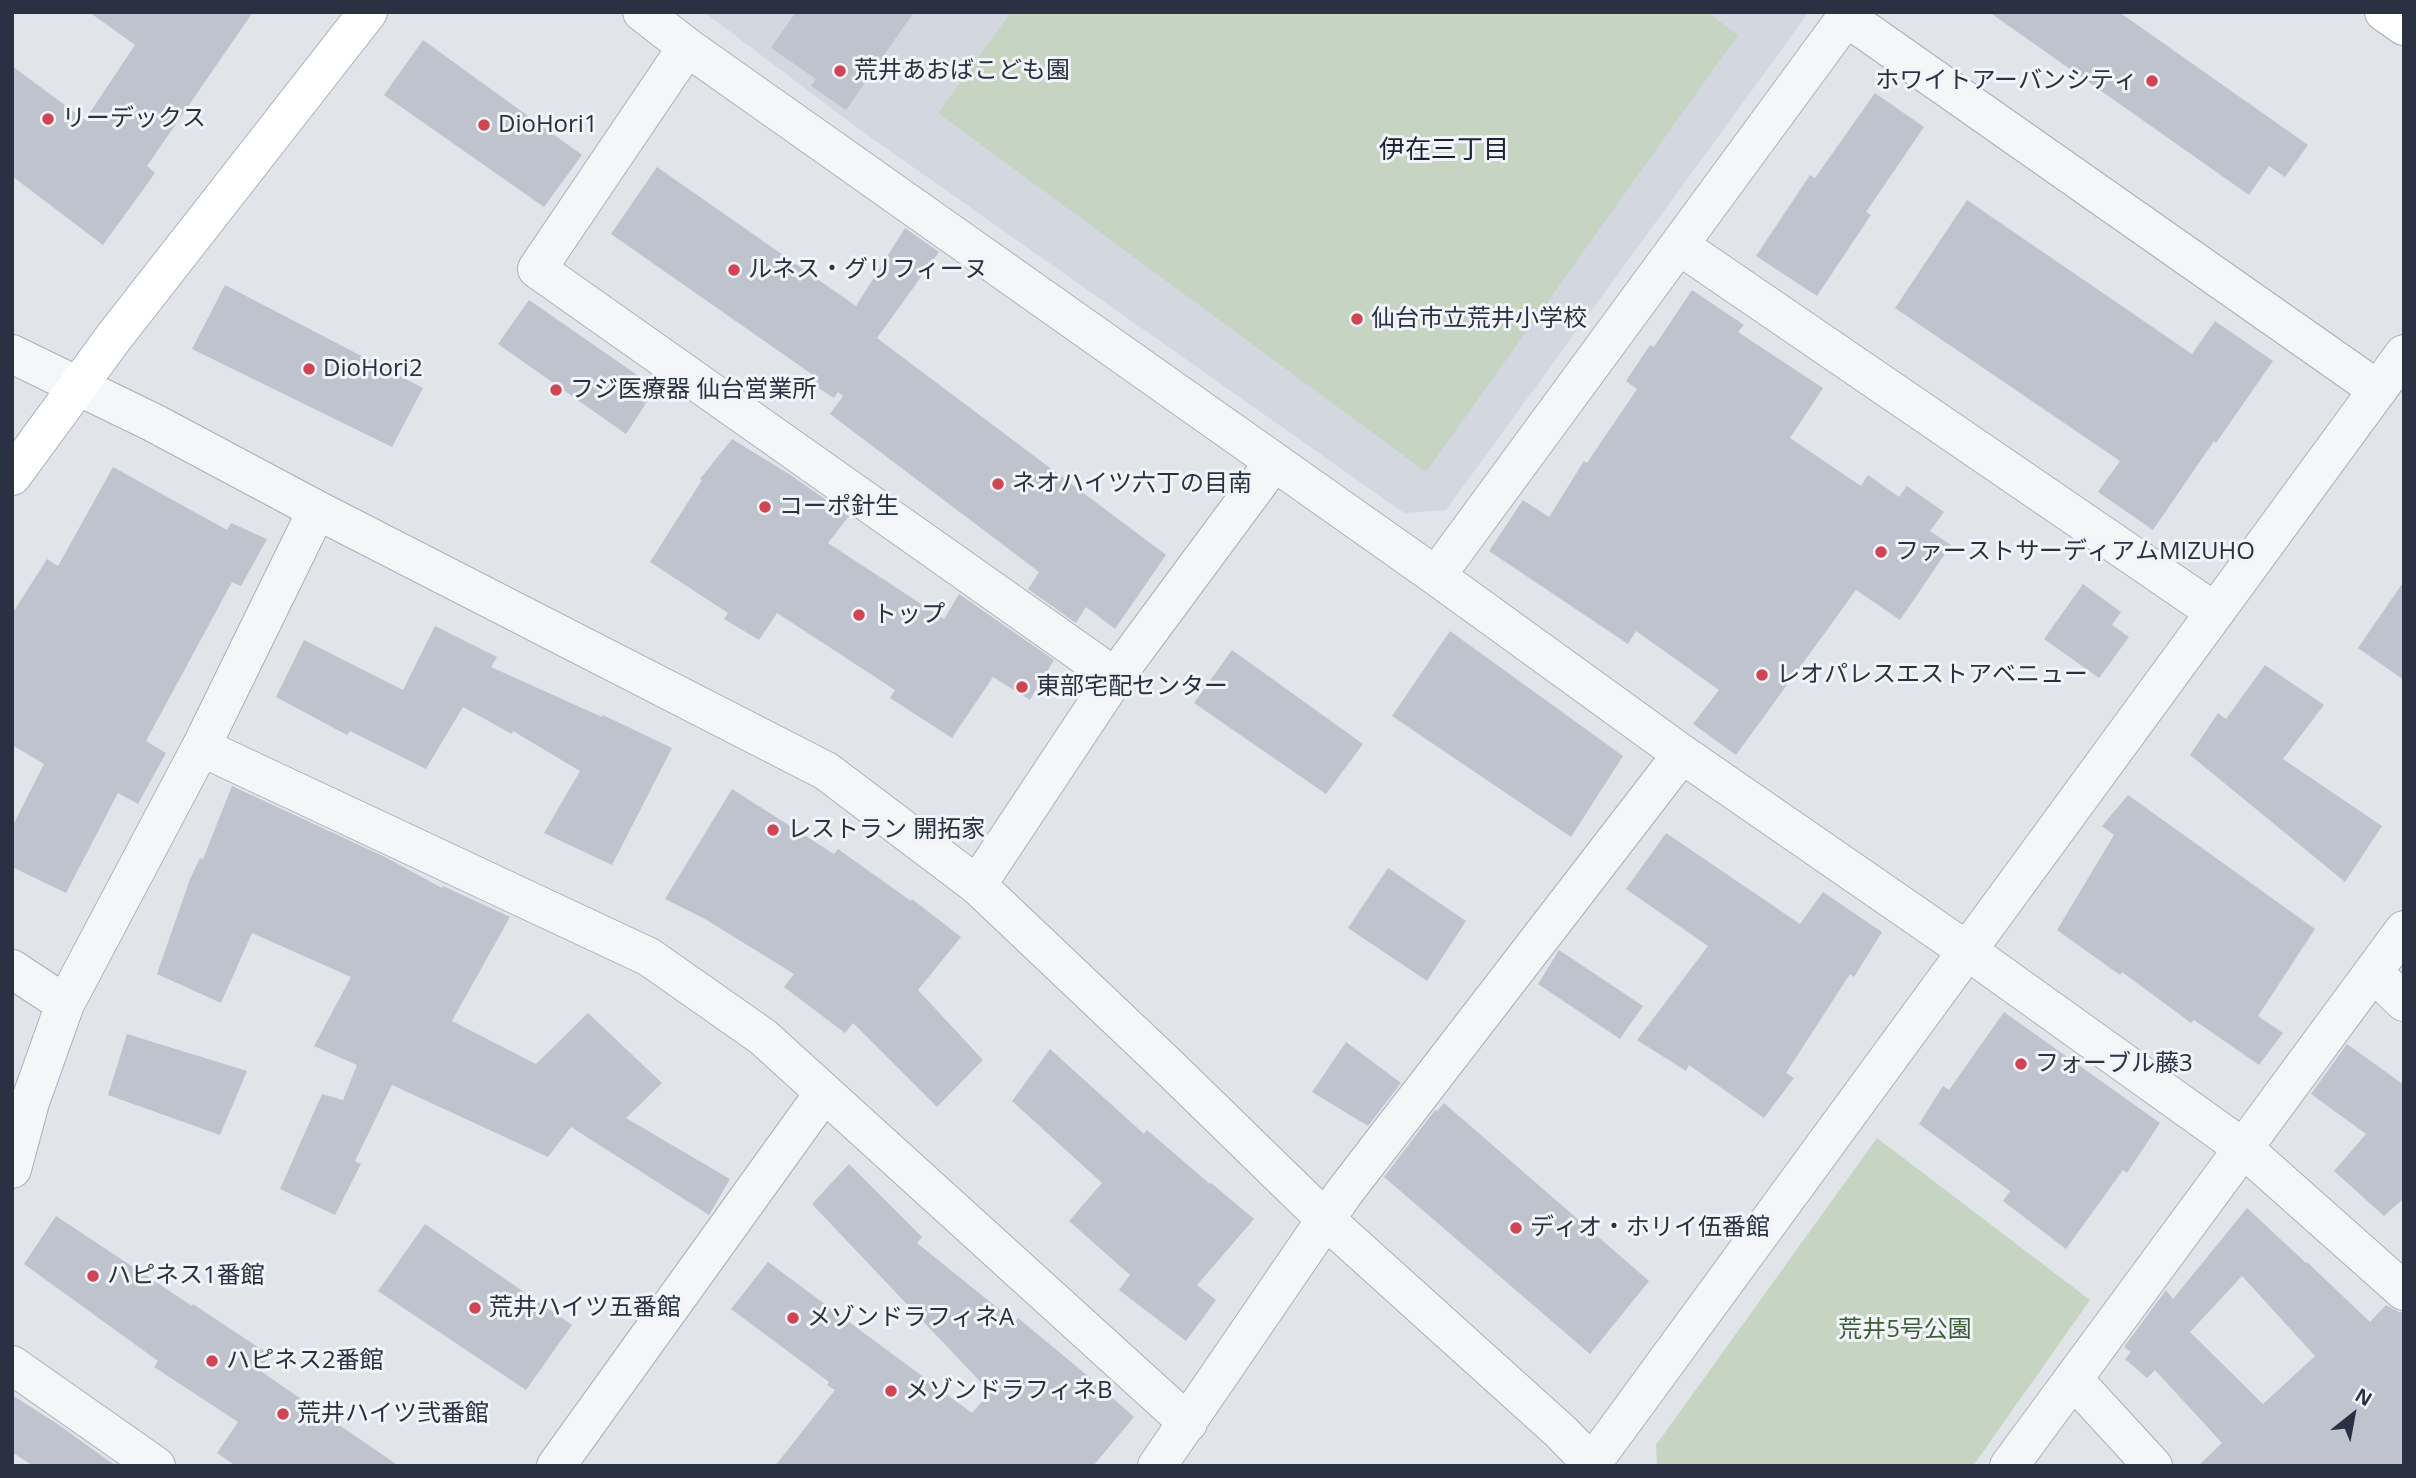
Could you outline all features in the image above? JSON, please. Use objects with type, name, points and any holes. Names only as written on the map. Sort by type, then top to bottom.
[{"type":"street","points":[[12,476],[122,326],[368,12]]},
{"type":"street","points":[[642,12],[687,47],[1436,576],[1682,754],[2243,1148],[2404,1291]]},
{"type":"street","points":[[2384,12],[2404,26]]},
{"type":"street","points":[[1436,576],[1848,15],[2378,390]]},
{"type":"street","points":[[687,47],[537,269],[1115,677]]},
{"type":"street","points":[[1680,246],[2199,601],[2216,610]]},
{"type":"street","points":[[12,354],[154,423],[317,510],[826,771],[977,885],[1325,1219],[1561,1432],[1592,1465],[2404,354]]},
{"type":"street","points":[[977,885],[1115,677],[1274,462]]},
{"type":"street","points":[[12,1169],[30,1102],[65,1003],[201,747],[317,510]]},
{"type":"street","points":[[201,747],[649,957],[763,1037],[1188,1423]]},
{"type":"street","points":[[1157,1466],[1325,1219],[1682,754]]},
{"type":"street","points":[[2009,1466],[2404,930]]},
{"type":"street","points":[[12,969],[65,1003]]},
{"type":"street","points":[[2373,972],[2404,1002]]},
{"type":"street","points":[[556,1466],[824,1093]]},
{"type":"street","points":[[12,1365],[156,1466]]},
{"type":"street","points":[[2073,1379],[2154,1466]]},
{"type":"shaded area","name":"仙台市立荒井小学校","points":[[704,12],[1809,12],[1446,510],[1404,513],[859,129]]},
{"type":"green space","name":"仙台市立荒井小学校","points":[[1011,12],[1707,12],[1738,35],[1426,472],[938,113]]},
{"type":"green space","name":"荒井5号公園","points":[[1877,1138],[2090,1300],[1973,1466],[1657,1466],[1656,1445]]},
{"type":"building","points":[[89,12],[253,12],[147,166],[155,173],[103,245],[12,176],[12,66],[85,120],[135,45]]},
{"type":"building","points":[[796,12],[914,12],[846,110],[811,86],[816,79],[771,48]]},
{"type":"building","name":"ホワイトアーバンシティ","points":[[1989,12],[2119,12],[2308,145],[2285,177],[2269,166],[2249,195]]},
{"type":"building","name":"DioHori1","points":[[423,40],[582,155],[544,207],[384,95]]},
{"type":"building","points":[[1875,93],[1924,127],[1866,212],[1871,215],[1817,296],[1756,256],[1810,175],[1815,178]]},
{"type":"building","points":[[657,167],[856,306],[905,228],[939,252],[877,338],[1166,555],[1115,629],[1086,607],[1076,623],[1028,589],[1039,572],[830,414],[843,396],[838,392],[834,398],[809,382],[813,375],[611,234]]},
{"type":"building","points":[[1967,200],[2192,354],[2215,321],[2273,361],[2153,530],[2098,492],[2120,461],[1895,308]]},
{"type":"building","name":"DioHori2","points":[[225,285],[423,388],[392,447],[192,349]]},
{"type":"building","points":[[1692,290],[1744,325],[1738,332],[1823,388],[1790,438],[1861,486],[1868,475],[1899,497],[1907,486],[1944,512],[1930,531],[1951,545],[1900,620],[1856,590],[1736,755],[1693,724],[1719,690],[1636,631],[1628,644],[1489,551],[1523,500],[1549,517],[1584,461],[1587,463],[1637,389],[1626,381],[1650,345],[1654,347]]},
{"type":"building","points":[[529,300],[656,388],[626,434],[498,344]]},
{"type":"building","points":[[732,439],[849,516],[828,543],[944,619],[959,594],[1054,660],[1030,700],[993,677],[952,738],[890,698],[895,690],[777,613],[759,640],[724,619],[728,613],[650,562],[702,480],[700,479]]},
{"type":"building","points":[[113,467],[227,530],[231,523],[267,539],[241,586],[232,582],[146,741],[166,753],[138,804],[118,793],[66,893],[12,867],[12,827],[44,764],[12,745],[12,614],[47,559],[58,566]]},
{"type":"building","points":[[2404,581],[2404,680],[2358,648]]},
{"type":"building","points":[[2083,584],[2121,612],[2112,625],[2129,637],[2099,678],[2044,639]]},
{"type":"building","points":[[435,626],[497,657],[491,667],[672,748],[612,865],[544,833],[580,771],[513,731],[512,734],[463,707],[426,769],[350,731],[347,735],[276,697],[304,640],[403,690]]},
{"type":"building","points":[[1450,631],[1623,756],[1571,837],[1392,716]]},
{"type":"building","points":[[1232,650],[1363,744],[1326,794],[1194,703]]},
{"type":"building","points":[[2265,665],[2324,705],[2283,759],[2382,826],[2345,882],[2190,755],[2218,713],[2226,719]]},
{"type":"building","points":[[232,786],[385,857],[442,888],[443,886],[510,917],[452,1021],[536,1064],[588,1013],[662,1083],[626,1118],[730,1179],[709,1215],[571,1127],[548,1157],[392,1085],[355,1161],[361,1164],[335,1215],[280,1189],[322,1094],[343,1100],[357,1065],[314,1046],[351,977],[252,933],[221,1003],[157,974],[190,879],[200,858],[203,859]]},
{"type":"building","points":[[732,789],[834,854],[838,849],[911,901],[912,899],[961,937],[918,990],[983,1060],[937,1107],[853,1023],[845,1033],[784,987],[794,974],[705,919],[665,899]]},
{"type":"building","points":[[2128,795],[2315,929],[2258,1016],[2283,1033],[2259,1065],[2194,1020],[2191,1023],[2122,972],[2120,975],[2057,930],[2114,835],[2102,826]]},
{"type":"building","points":[[1666,833],[1800,924],[1823,892],[1882,932],[1854,977],[1850,974],[1786,1073],[1794,1078],[1764,1118],[1689,1065],[1686,1071],[1637,1040],[1708,946],[1626,889]]},
{"type":"building","points":[[1388,868],[1466,921],[1427,981],[1348,928]]},
{"type":"building","points":[[1559,950],[1643,1006],[1620,1039],[1538,984]]},
{"type":"building","points":[[2004,1012],[2160,1123],[2127,1173],[2123,1170],[2066,1249],[2003,1201],[2010,1191],[1919,1124],[1943,1086],[1949,1090]]},
{"type":"building","points":[[127,1034],[247,1071],[220,1135],[108,1095]]},
{"type":"building","points":[[1346,1042],[1401,1083],[1368,1126],[1312,1092]]},
{"type":"building","points":[[2347,1044],[2404,1085],[2404,1198],[2384,1216],[2334,1171],[2366,1134],[2311,1094]]},
{"type":"building","points":[[1050,1049],[1144,1134],[1147,1130],[1254,1219],[1197,1285],[1216,1300],[1186,1341],[1119,1290],[1130,1275],[1069,1221],[1102,1183],[1012,1101]]},
{"type":"building","name":"ディオ・ホリイ伍番館","points":[[1444,1103],[1649,1281],[1590,1354],[1384,1177],[1435,1110]]},
{"type":"building","points":[[849,1164],[922,1237],[917,1243],[1015,1322],[1018,1318],[1134,1417],[1093,1466],[775,1466],[835,1390],[827,1385],[829,1382],[731,1309],[768,1262],[972,1413],[990,1392],[812,1204]]},
{"type":"building","points":[[2247,1208],[2370,1322],[2386,1305],[2404,1312],[2404,1466],[2198,1466],[2222,1443],[2155,1370],[2147,1378],[2125,1359],[2131,1352],[2124,1347],[2166,1290],[2173,1299]],"holes":[[[2242,1276],[2315,1356],[2263,1404],[2190,1332]]]},
{"type":"building","points":[[56,1216],[270,1355],[259,1370],[399,1466],[236,1466],[217,1453],[238,1422],[154,1367],[158,1361],[24,1264]]},
{"type":"building","name":"荒井ハイツ五番館","points":[[425,1224],[572,1325],[526,1390],[378,1291]]},
{"type":"building","points":[[12,1395],[116,1466],[33,1466],[12,1452]]},
{"type":"place","name":"荒井あおばこども園","points":[[840,71]]},
{"type":"place","name":"ホワイトアーバンシティ","points":[[2152,81]]},
{"type":"place","name":"リーデックス","points":[[48,119]]},
{"type":"place","name":"DioHori1","points":[[484,125]]},
{"type":"place","name":"ルネス・グリフィーヌ","points":[[734,270]]},
{"type":"place","name":"仙台市立荒井小学校","points":[[1357,319]]},
{"type":"place","name":"DioHori2","points":[[309,369]]},
{"type":"place","name":"フジ医療器 仙台営業所","points":[[556,390]]},
{"type":"place","name":"ネオハイツ六丁の目南","points":[[998,484]]},
{"type":"place","name":"コーポ針生","points":[[765,507]]},
{"type":"place","name":"ファーストサーディアムMIZUHO","points":[[1881,552]]},
{"type":"place","name":"トップ","points":[[859,615]]},
{"type":"place","name":"レオパレスエストアベニュー","points":[[1762,675]]},
{"type":"place","name":"東部宅配センター","points":[[1022,687]]},
{"type":"place","name":"レストラン 開拓家","points":[[773,830]]},
{"type":"place","name":"フォーブル藤3","points":[[2021,1064]]},
{"type":"place","name":"ディオ・ホリイ伍番館","points":[[1516,1228]]},
{"type":"place","name":"ハピネス1番館","points":[[93,1276]]},
{"type":"place","name":"荒井ハイツ五番館","points":[[475,1308]]},
{"type":"place","name":"メゾンドラフィネA","points":[[793,1318]]},
{"type":"place","name":"ハピネス2番館","points":[[212,1361]]},
{"type":"place","name":"メゾンドラフィネB","points":[[891,1391]]},
{"type":"place","name":"荒井ハイツ弐番館","points":[[283,1414]]},
{"type":"district","name":"伊在三丁目","points":[[1444,151]]}]
